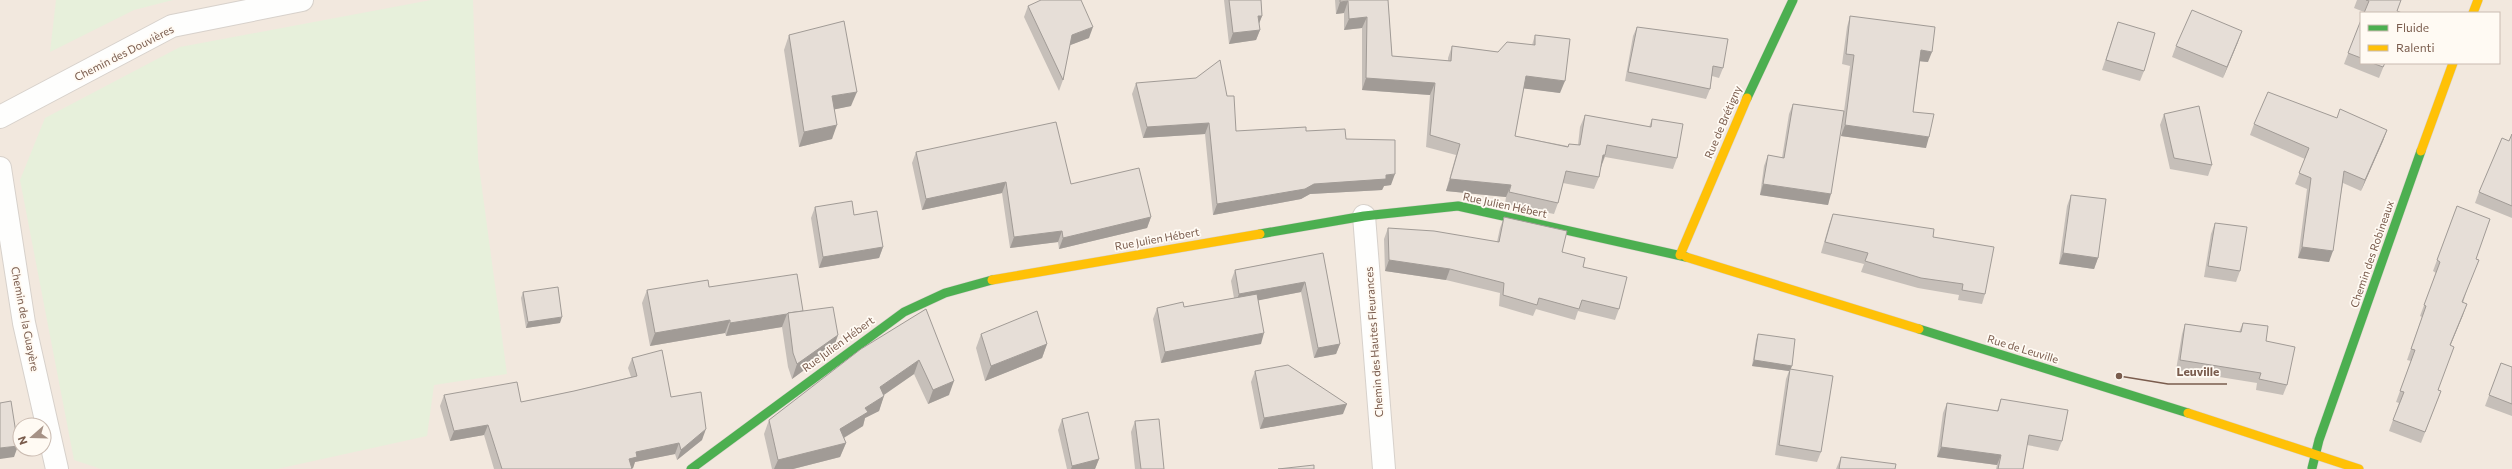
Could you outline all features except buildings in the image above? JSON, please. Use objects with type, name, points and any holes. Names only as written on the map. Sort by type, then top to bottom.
[{"type":"street","name":"Chemin des Douvières","points":[[0,117],[172,26],[302,0]]},
{"type":"street","name":"Rue de Brétigny","points":[[1680,255],[1737,119],[1793,0]]},
{"type":"street","points":[[2473,12],[2478,0]]},
{"type":"street","name":"Chemin des Robineaux","points":[[2312,469],[2315,454],[2429,126],[2454,64]]},
{"type":"street","name":"Chemin de la Guayère","points":[[0,168],[24,323],[58,469]]},
{"type":"street","name":"Rue Julien Hébert","points":[[691,469],[904,312],[945,293],[987,281],[1364,216],[1458,206],[1680,255]]},
{"type":"street","name":"Chemin des Hautes Fleurances","points":[[1364,216],[1384,469]]},
{"type":"street","name":"Rue de Leuville","points":[[1680,255],[2359,469]]},
{"type":"shaded area","points":[[0,0],[2512,0],[2512,469],[0,469]]},
{"type":"green space","points":[[56,0],[173,0],[134,10],[50,52]]},
{"type":"green space","points":[[431,0],[473,0],[478,159],[507,374],[434,385],[427,436],[277,469],[101,469],[74,460],[20,180],[45,118],[180,47]]},
{"type":"traffic: fast","points":[[1747,98],[1793,0]]},
{"type":"traffic: fast","points":[[2312,468],[2319,440],[2421,151]]},
{"type":"traffic: fast","points":[[1260,234],[1364,216],[1458,206],[1686,257]]},
{"type":"traffic: fast","points":[[691,469],[904,312],[945,293],[992,280]]},
{"type":"traffic: fast","points":[[1919,329],[2188,413]]},
{"type":"traffic: slow","points":[[2473,12],[2478,0]]},
{"type":"traffic: slow","points":[[2421,151],[2453,64]]},
{"type":"traffic: slow","points":[[1680,255],[1747,98]]},
{"type":"traffic: slow","points":[[992,280],[1260,234]]},
{"type":"traffic: slow","points":[[1686,257],[1919,329]]},
{"type":"traffic: slow","points":[[2188,413],[2359,469]]},
{"type":"place","name":"Leuville","points":[[2119,376]]}]
